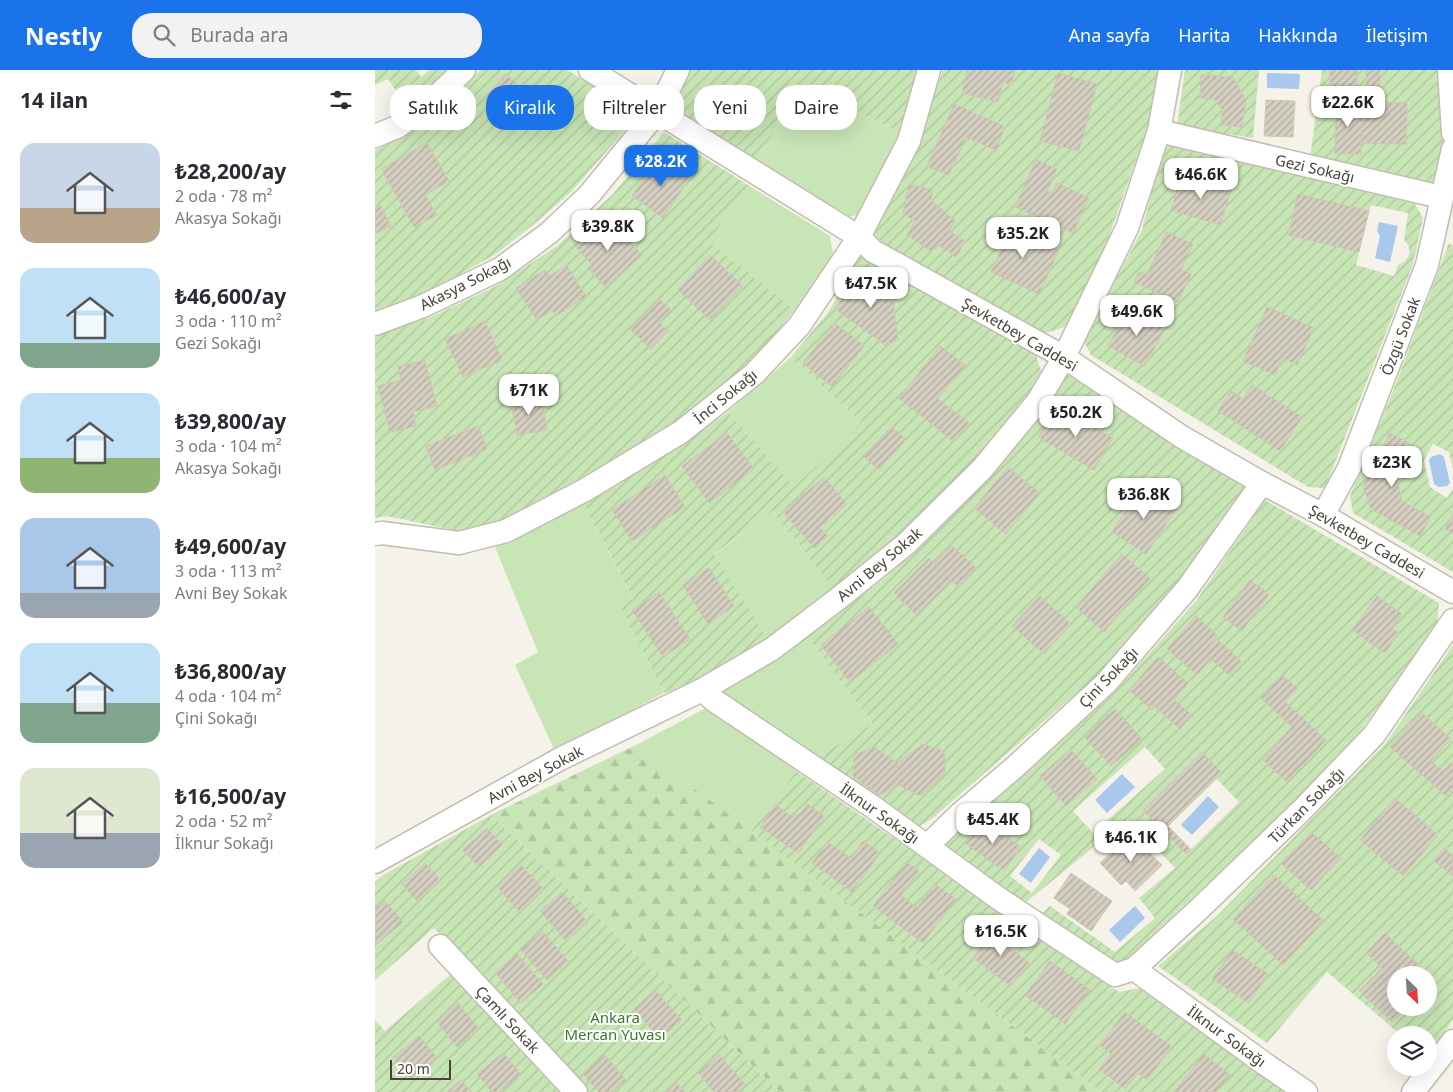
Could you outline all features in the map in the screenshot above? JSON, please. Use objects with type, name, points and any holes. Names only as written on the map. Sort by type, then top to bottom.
[{"type":"street","points":[[375,136],[399,126],[438,95],[464,70]]},
{"type":"street","name":"Şevketbey Caddesi","points":[[590,70],[614,85]]},
{"type":"street","name":"Akasya Sokağı","points":[[670,85],[678,70]]},
{"type":"street","name":"İnci Sokağı","points":[[375,534],[382,533],[459,542],[506,531],[585,490],[681,432],[754,374],[799,326],[859,237],[909,141],[929,70]]},
{"type":"street","name":"Avni Bey Sokak","points":[[375,862],[560,759],[702,690],[772,649],[906,544],[982,469],[1038,401],[1064,357],[1127,228],[1159,131],[1170,70]]},
{"type":"street","points":[[1449,70],[1453,133]]},
{"type":"street","name":"Şevketbey Caddesi","points":[[684,129],[859,237],[873,251],[1064,357],[1182,437],[1262,483],[1323,515],[1453,592]]},
{"type":"street","name":"Akasya Sokağı","points":[[375,324],[423,306],[500,269],[549,233],[589,195],[642,130]]},
{"type":"street","name":"Gezi Sokağı","points":[[1159,131],[1441,198]]},
{"type":"street","name":"Özgü Sokak","points":[[1323,515],[1349,468],[1427,265],[1453,149]]},
{"type":"street","name":"Çini Sokağı","points":[[927,846],[961,813],[1016,766],[1106,683],[1187,589],[1262,483]]},
{"type":"street","name":"Türkan Sokağı","points":[[1134,969],[1301,811],[1374,735],[1453,620]]},
{"type":"street","name":"İlknur Sokağı","points":[[702,690],[715,701],[873,807],[998,898],[1115,975],[1134,969],[1306,1092]]},
{"type":"street","name":"Çamlı Sokak","points":[[440,946],[577,1092]]},
{"type":"street","points":[[1413,1092],[1453,1041]]},
{"type":"green space","points":[[375,70],[416,70],[421,77],[429,70],[450,70],[434,85],[392,85],[388,79],[375,85]]},
{"type":"green space","points":[[480,70],[567,70],[592,85],[584,85],[584,130],[625,130],[572,191],[496,254],[425,294],[375,312],[375,150],[414,130],[476,130],[476,85],[465,85]]},
{"type":"green space","points":[[688,70],[917,70],[900,132],[857,112],[857,85],[776,85],[776,128],[758,161],[705,130],[766,130],[766,85],[694,85],[694,123],[684,117],[684,85],[680,85]]},
{"type":"green space","points":[[943,70],[1160,70],[1148,126],[1101,259],[1065,327],[1045,333],[876,241],[873,227],[919,138]]},
{"type":"green space","points":[[1185,70],[1259,70],[1253,138],[1177,126]]},
{"type":"green space","points":[[1322,70],[1439,70],[1446,141],[1435,186],[1310,158]]},
{"type":"green space","points":[[857,112],[900,132],[859,214],[850,217],[758,161],[776,128],[776,130],[857,130]]},
{"type":"green space","points":[[664,132],[748,185],[709,241],[795,310],[747,367],[678,422],[502,523],[463,532],[387,516],[375,518],[375,334],[429,318],[496,286],[557,246],[612,195]]},
{"type":"green space","points":[[1176,145],[1415,204],[1423,218],[1413,264],[1325,488],[1308,487],[1091,355],[1083,340],[1142,230],[1163,147]],"holes":[[[1371,205],[1408,213],[1404,240],[1409,247],[1409,254],[1405,261],[1398,265],[1394,276],[1356,265]]]},
{"type":"green space","points":[[748,185],[830,236],[833,254],[795,310],[709,241]]},
{"type":"green space","points":[[1449,243],[1453,246],[1453,469],[1449,452],[1433,444],[1424,460],[1430,487],[1447,498],[1453,489],[1453,572],[1353,513],[1350,496],[1393,391]]},
{"type":"green space","points":[[860,256],[1036,355],[1042,375],[974,462],[899,540],[834,590],[772,511],[714,554],[769,641],[693,685],[664,693],[620,607],[633,599],[584,504],[666,455],[728,412],[794,487],[861,422],[791,357],[829,311]]},
{"type":"green space","points":[[791,357],[861,422],[794,488],[728,412]]},
{"type":"green space","points":[[1065,373],[1246,488],[1180,581],[1095,677],[933,818],[917,828],[815,758],[873,724],[807,637],[881,581],[916,551],[994,472]]},
{"type":"green space","points":[[1265,500],[1439,603],[1437,625],[1359,733],[1291,805],[1118,967],[1041,914],[1050,906],[1115,952],[1155,918],[1139,898],[1175,868],[1128,819],[1025,903],[942,846],[961,823],[1025,773],[1114,693],[1196,601]],"holes":[[[1145,747],[1165,769],[1093,833],[1073,811]],[[1216,778],[1239,802],[1191,849],[1168,826]],[[1039,839],[1061,855],[1032,893],[1010,876]]]},
{"type":"green space","points":[[584,504],[633,600],[620,607],[664,693],[555,751],[515,665],[538,652],[495,547]]},
{"type":"green space","points":[[772,511],[834,590],[769,641],[714,555]]},
{"type":"green space","points":[[807,637],[873,724],[815,758],[720,691],[781,656]]},
{"type":"green space","points":[[1453,645],[1453,1020],[1437,1042],[1437,1026],[1390,1026],[1327,972],[1267,1043],[1158,966],[1217,916],[1385,744]]},
{"type":"green space","points":[[708,707],[796,771],[751,831],[636,745]]},
{"type":"green space","points":[[636,745],[1101,1092],[780,1092],[491,815]]},
{"type":"green space","points":[[796,771],[1119,992],[1139,988],[1285,1092],[1101,1092],[751,831]]},
{"type":"green space","name":"Ankara Mercan Yuvası","points":[[491,815],[780,1092],[587,1092],[434,928],[375,980],[375,882],[385,874]]},
{"type":"green space","name":"Ankara Mercan Yuvası","points":[[451,974],[559,1092],[375,1092],[375,1020],[385,1031]]},
{"type":"water","points":[[1267,73],[1300,74],[1299,89],[1267,88]]},
{"type":"water","points":[[1379,222],[1398,226],[1390,262],[1375,258],[1380,236],[1377,231]]},
{"type":"water","points":[[1440,454],[1444,457],[1450,483],[1447,486],[1439,487],[1434,484],[1429,460],[1431,457]]},
{"type":"water","points":[[1122,774],[1135,787],[1107,813],[1095,800]]},
{"type":"water","points":[[1208,796],[1219,807],[1192,835],[1181,825]]},
{"type":"water","points":[[1039,848],[1050,857],[1031,883],[1019,874]]},
{"type":"water","points":[[1135,906],[1145,918],[1120,942],[1109,930]]},
{"type":"building","points":[[967,70],[1015,70],[1011,85],[1003,82],[998,102],[962,93]]},
{"type":"building","points":[[1330,70],[1357,70],[1357,87],[1330,87]]},
{"type":"building","points":[[1366,70],[1380,70],[1380,88],[1366,88]]},
{"type":"building","points":[[1058,73],[1097,84],[1079,151],[1040,141]]},
{"type":"building","points":[[506,74],[518,85],[496,85]]},
{"type":"building","points":[[1201,75],[1233,77],[1246,101],[1242,127],[1221,125],[1222,110],[1214,99],[1200,98]]},
{"type":"building","points":[[1266,100],[1295,101],[1293,137],[1264,136]]},
{"type":"building","points":[[1336,101],[1362,102],[1361,154],[1335,154]]},
{"type":"building","points":[[1362,102],[1407,103],[1406,144],[1362,143]]},
{"type":"building","points":[[954,104],[1005,127],[996,150],[966,137],[949,175],[927,166]]},
{"type":"building","points":[[427,143],[449,181],[425,195],[437,215],[414,227],[381,169]]},
{"type":"building","points":[[659,157],[690,178],[663,218],[632,196]]},
{"type":"building","points":[[1036,160],[1057,169],[1047,191],[1052,193],[1057,183],[1089,198],[1073,233],[1015,207]]},
{"type":"building","points":[[1182,175],[1231,191],[1220,225],[1171,210]]},
{"type":"building","points":[[909,184],[933,190],[931,200],[955,221],[949,231],[966,241],[956,257],[937,244],[932,252],[907,235],[915,221],[903,214]]},
{"type":"building","points":[[1298,194],[1369,211],[1359,252],[1288,235]]},
{"type":"building","points":[[380,205],[391,226],[375,234],[375,207]]},
{"type":"building","points":[[607,217],[642,255],[606,288],[588,268],[592,265],[575,246]]},
{"type":"building","points":[[1002,223],[1059,250],[1039,294],[991,272],[1002,248],[992,244]]},
{"type":"building","points":[[1166,232],[1193,244],[1181,270],[1155,258]]},
{"type":"building","points":[[710,255],[743,286],[710,320],[678,290]]},
{"type":"building","points":[[1155,258],[1191,274],[1178,302],[1134,282],[1139,272],[1147,275]]},
{"type":"building","points":[[566,265],[586,296],[556,316],[552,310],[537,320],[516,288],[545,270],[550,276]]},
{"type":"building","points":[[861,272],[892,294],[898,340],[885,345],[835,309]]},
{"type":"building","points":[[659,299],[671,310],[659,322],[668,331],[651,349],[630,329]]},
{"type":"building","points":[[1267,307],[1314,328],[1297,365],[1282,358],[1275,375],[1243,361]]},
{"type":"building","points":[[1139,311],[1166,326],[1145,366],[1108,346],[1125,315],[1134,321]]},
{"type":"building","points":[[485,321],[502,360],[463,377],[445,339]]},
{"type":"building","points":[[835,323],[864,346],[832,387],[803,363]]},
{"type":"building","points":[[940,346],[965,365],[938,399],[969,423],[954,442],[899,398]]},
{"type":"building","points":[[425,360],[437,406],[413,412],[416,426],[390,432],[378,386],[401,380],[398,367]]},
{"type":"building","points":[[1252,385],[1302,417],[1280,451],[1218,411],[1231,391],[1243,399]]},
{"type":"building","points":[[541,396],[547,430],[517,435],[511,401]]},
{"type":"building","points":[[1057,405],[1113,438],[1094,470],[1038,437]]},
{"type":"building","points":[[478,426],[487,449],[435,470],[426,446]]},
{"type":"building","points":[[891,427],[906,439],[879,470],[864,457]]},
{"type":"building","points":[[727,433],[754,469],[709,503],[682,466]]},
{"type":"building","points":[[1390,433],[1410,443],[1395,473],[1402,501],[1431,517],[1420,536],[1371,509],[1363,486]]},
{"type":"building","points":[[1008,467],[1040,493],[1006,534],[974,508]]},
{"type":"building","points":[[665,475],[685,507],[632,541],[612,510]]},
{"type":"building","points":[[824,477],[847,504],[820,528],[828,536],[814,548],[783,512]]},
{"type":"building","points":[[1143,485],[1177,508],[1146,554],[1112,532]]},
{"type":"building","points":[[1453,515],[1453,534],[1445,529]]},
{"type":"building","points":[[951,545],[976,568],[958,587],[934,563]]},
{"type":"building","points":[[1122,554],[1150,578],[1104,632],[1076,607]]},
{"type":"building","points":[[929,558],[952,581],[917,616],[894,593]]},
{"type":"building","points":[[709,568],[734,606],[708,624],[683,585]]},
{"type":"building","points":[[1250,580],[1269,594],[1242,631],[1223,617]]},
{"type":"building","points":[[659,592],[690,639],[663,657],[632,610]]},
{"type":"building","points":[[1040,596],[1071,624],[1044,654],[1012,626]]},
{"type":"building","points":[[1377,596],[1402,614],[1392,628],[1399,633],[1385,653],[1352,630]]},
{"type":"building","points":[[869,607],[898,644],[850,682],[821,645]]},
{"type":"building","points":[[1196,616],[1218,636],[1204,653],[1211,659],[1197,675],[1167,649]]},
{"type":"building","points":[[1216,639],[1241,661],[1229,675],[1204,653]]},
{"type":"building","points":[[1158,657],[1188,683],[1174,700],[1167,694],[1152,710],[1129,690]]},
{"type":"building","points":[[1282,675],[1298,689],[1285,702],[1326,740],[1287,782],[1262,759],[1292,727],[1261,698]]},
{"type":"building","points":[[1167,694],[1192,715],[1180,729],[1155,707]]},
{"type":"building","points":[[1115,709],[1142,739],[1111,766],[1084,737]]},
{"type":"building","points":[[1421,712],[1451,739],[1431,761],[1443,771],[1451,763],[1453,765],[1453,788],[1446,796],[1390,747]]},
{"type":"building","points":[[923,744],[944,751],[945,774],[920,796],[899,785],[897,763]]},
{"type":"building","points":[[874,747],[897,763],[899,785],[879,795],[853,776],[854,755]]},
{"type":"building","points":[[1070,749],[1097,779],[1066,806],[1040,776]]},
{"type":"building","points":[[1202,752],[1222,773],[1168,826],[1191,850],[1186,854],[1143,810]]},
{"type":"building","points":[[1395,798],[1438,835],[1403,876],[1360,840]]},
{"type":"building","points":[[807,804],[824,816],[798,853],[760,827],[776,805],[792,817],[801,813]]},
{"type":"building","points":[[981,819],[1021,847],[1004,871],[965,843]]},
{"type":"building","points":[[487,828],[502,845],[479,867],[463,850]]},
{"type":"building","points":[[1311,832],[1341,858],[1311,890],[1282,864]]},
{"type":"building","points":[[1131,834],[1162,865],[1135,891],[1126,881],[1121,885],[1100,863]]},
{"type":"building","points":[[863,841],[880,853],[852,892],[812,863],[827,842],[851,858]]},
{"type":"building","points":[[1444,848],[1453,856],[1453,876],[1434,861]]},
{"type":"building","points":[[906,862],[919,871],[901,895],[917,908],[935,884],[956,899],[923,943],[873,906]]},
{"type":"building","points":[[425,863],[441,880],[417,901],[402,884]]},
{"type":"building","points":[[521,865],[544,890],[520,912],[497,887]]},
{"type":"building","points":[[1071,873],[1112,901],[1091,931],[1067,914],[1070,909],[1054,898]]},
{"type":"building","points":[[1274,875],[1324,921],[1283,965],[1233,919]]},
{"type":"building","points":[[562,892],[588,922],[566,941],[540,911]]},
{"type":"building","points":[[385,901],[403,922],[377,944],[375,942],[375,909]]},
{"type":"building","points":[[997,926],[1012,937],[1006,945],[1029,962],[1011,986],[973,958]]},
{"type":"building","points":[[542,931],[568,961],[547,980],[521,950]]},
{"type":"building","points":[[1385,933],[1419,965],[1387,966],[1387,1016],[1398,1016],[1392,1022],[1359,991],[1382,968],[1366,953]]},
{"type":"building","points":[[1232,950],[1268,974],[1249,1003],[1212,979]]},
{"type":"building","points":[[517,954],[543,984],[521,1003],[495,973]]},
{"type":"building","points":[[1050,961],[1090,990],[1065,1024],[1025,995]]},
{"type":"building","points":[[655,990],[682,1020],[660,1039],[634,1009]]},
{"type":"building","points":[[458,1003],[479,1029],[457,1047],[436,1021]]},
{"type":"building","points":[[1125,1012],[1172,1047],[1147,1080],[1138,1073],[1125,1089],[1099,1069],[1111,1054],[1099,1045]]},
{"type":"building","points":[[419,1036],[437,1058],[411,1079],[393,1057]]},
{"type":"building","points":[[503,1053],[521,1074],[500,1092],[492,1092],[477,1074]]},
{"type":"building","points":[[1204,1054],[1230,1075],[1216,1092],[1174,1092]]},
{"type":"building","points":[[605,1055],[626,1080],[612,1092],[599,1092],[583,1074]]},
{"type":"building","points":[[719,1055],[746,1085],[738,1092],[714,1092],[698,1073]]},
{"type":"building","points":[[461,1080],[471,1092],[447,1092]]},
{"type":"building","points":[[676,1082],[685,1092],[665,1092]]}]
